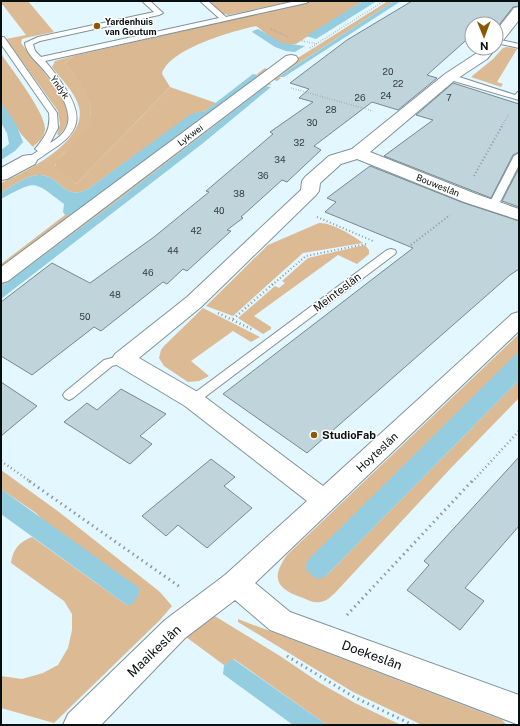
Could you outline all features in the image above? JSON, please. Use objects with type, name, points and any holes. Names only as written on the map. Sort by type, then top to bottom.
[{"type":"street","points":[[504,30],[519,10]]},
{"type":"street","points":[[325,501],[193,400],[123,359],[194,302],[310,191],[311,181],[334,160],[358,153],[450,77],[482,56]]},
{"type":"street","name":"Lykwei","points":[[1,277],[292,59]]},
{"type":"street","name":"Bouweslân","points":[[358,153],[466,196],[519,214]]},
{"type":"street","name":"Yndyk","points":[[1,175],[30,160]]},
{"type":"street","name":"Hoyteslân","points":[[235,584],[519,319]]},
{"type":"street","name":"Doekeslân","points":[[235,584],[280,621],[519,710]]},
{"type":"street","name":"Maaikeslân","points":[[79,725],[175,629],[205,604],[235,584]]},
{"type":"lane","name":"Yndyk","points":[[30,160],[60,142],[66,136],[73,122],[74,115],[69,99],[46,67],[29,47],[29,43],[32,41],[159,13],[146,1]]},
{"type":"lane","points":[[204,1],[224,19]]},
{"type":"lane","points":[[40,60],[306,1]]},
{"type":"lane","points":[[1,39],[48,106],[54,119],[54,125],[49,140],[30,160]]},
{"type":"lane","points":[[504,43],[519,46]]},
{"type":"lane","points":[[450,77],[517,98],[519,94]]},
{"type":"lane","points":[[493,206],[519,156]]},
{"type":"lane","name":"Meinteslân","points":[[193,400],[393,250]]},
{"type":"lane","points":[[69,395],[108,363],[123,359]]},
{"type":"path","points":[[292,59],[384,1]]},
{"type":"path","points":[[250,13],[278,33],[291,38]]},
{"type":"path","points":[[297,40],[318,44]]},
{"type":"path","points":[[263,80],[398,119]]},
{"type":"path","points":[[393,250],[401,252],[458,209],[466,196],[466,188],[508,115],[513,109]]},
{"type":"path","points":[[233,319],[306,256],[376,242],[294,207]]},
{"type":"path","points":[[194,302],[233,319],[272,341]]},
{"type":"path","points":[[336,642],[346,616],[519,431]]},
{"type":"path","points":[[1,461],[205,604]]},
{"type":"path","points":[[283,653],[354,697],[413,725]]},
{"type":"shaded area","points":[[1,1],[28,1],[54,32],[22,39],[21,43],[56,89],[67,109],[67,122],[59,135],[57,135],[60,124],[58,111],[6,39],[26,35],[3,5],[1,5]]},
{"type":"shaded area","points":[[209,1],[293,1],[228,15],[222,13]]},
{"type":"shaded area","points":[[316,1],[363,1],[296,44],[290,45],[280,42],[256,26],[232,32],[188,49],[167,65],[162,74],[170,87],[76,184],[56,167],[55,162],[80,136],[87,126],[90,116],[90,105],[86,93],[65,63],[73,56]]},
{"type":"shaded area","points":[[388,1],[394,1],[278,77],[281,78],[277,81],[269,78],[285,66]]},
{"type":"shaded area","points":[[504,48],[517,49],[497,82],[503,84],[501,87],[471,77],[496,56],[504,56]]},
{"type":"shaded area","points":[[1,54],[34,102],[44,122],[44,134],[33,147],[21,134],[1,102]]},
{"type":"shaded area","points":[[73,56],[65,63],[86,93],[90,102],[91,112],[89,122],[83,133],[61,156],[55,165],[76,184],[170,87],[216,103],[205,111],[191,115],[88,189],[79,192],[72,192],[46,176],[38,175],[23,180],[1,192],[1,183],[25,171],[53,154],[74,132],[79,120],[79,107],[77,101],[52,67],[55,61]]},
{"type":"shaded area","points":[[265,68],[268,70],[1,272],[1,264],[65,215],[72,215],[258,75],[257,74]]},
{"type":"shaded area","points":[[264,82],[272,84],[266,86],[117,201],[1,287],[1,281]]},
{"type":"shaded area","points":[[319,223],[336,227],[363,243],[303,253],[233,316],[206,306],[268,245]]},
{"type":"shaded area","points":[[365,245],[369,250],[369,254],[357,264],[338,255],[254,316],[271,327],[271,329],[263,334],[238,318],[275,286],[279,288],[285,283],[282,281],[308,258]]},
{"type":"shaded area","points":[[203,308],[260,337],[251,342],[233,331],[191,361],[209,376],[199,381],[188,382],[164,366],[159,358],[161,350],[164,346]]},
{"type":"shaded area","points":[[519,334],[519,351],[325,577],[519,380],[519,398],[328,599],[321,602],[313,602],[294,595],[282,587],[278,577],[282,563],[287,555]]},
{"type":"shaded area","points":[[1,470],[59,512],[160,592],[172,606],[160,620],[54,723],[1,708],[1,676],[22,679],[43,673],[58,665],[68,648],[72,630],[72,614],[64,601],[11,563],[15,550],[20,544],[32,537],[128,606],[36,513],[1,489]]},
{"type":"shaded area","points":[[213,615],[280,656],[320,683],[355,703],[401,725],[327,725],[234,659],[224,665],[186,637]]},
{"type":"shaded area","points":[[238,619],[502,720],[507,725],[422,725],[353,692],[238,622]]},
{"type":"water","points":[[363,1],[377,1],[316,39],[306,36]]},
{"type":"water","points":[[394,1],[401,1],[284,77],[278,77]]},
{"type":"water","points":[[258,29],[282,43],[305,46],[295,52],[286,51],[275,47],[252,32]]},
{"type":"water","points":[[253,74],[258,75],[258,77],[72,215],[65,215],[63,212],[64,204],[46,190],[34,185],[22,188],[1,199],[1,192],[23,180],[38,175],[46,176],[52,179],[72,192],[79,192],[88,189],[191,114],[205,111]]},
{"type":"water","points":[[266,86],[271,87],[202,144],[1,299],[1,287],[117,201]]},
{"type":"water","points":[[1,102],[16,124],[23,142],[15,151],[1,160],[1,150],[9,144],[7,133],[1,123]]},
{"type":"water","points":[[519,351],[519,380],[325,577],[316,579],[306,569],[307,561]]},
{"type":"water","points":[[1,489],[139,588],[138,597],[135,601],[128,606],[1,514]]},
{"type":"water","points":[[233,659],[327,725],[293,725],[223,674],[224,665]]},
{"type":"building","points":[[412,1],[519,1],[519,6],[513,7],[504,19],[504,16],[464,16],[464,42],[427,75],[437,78],[398,110],[372,102],[314,146],[321,150],[287,182],[282,180],[241,217],[243,218],[227,230],[231,231],[187,271],[183,269],[167,284],[163,282],[101,331],[94,327],[32,375],[1,356],[1,302],[52,263],[90,283],[154,237],[209,192],[206,191],[273,134],[270,132],[313,102],[299,98],[309,89],[290,83],[347,40]]},
{"type":"building","points":[[453,83],[519,104],[519,152],[513,155],[491,198],[384,156],[433,120],[416,115]]},
{"type":"building","points":[[370,166],[464,203],[519,221],[519,269],[510,275],[307,453],[223,394],[413,248],[325,212],[336,202],[327,198]]},
{"type":"building","points":[[519,168],[519,207],[502,201]]},
{"type":"building","points":[[1,382],[37,406],[1,436]]},
{"type":"building","points":[[121,389],[166,414],[140,436],[152,444],[130,464],[64,422],[87,403],[97,410]]},
{"type":"building","points":[[519,457],[519,526],[465,588],[484,601],[460,630],[407,590],[429,565],[424,561]]},
{"type":"building","points":[[211,459],[235,477],[224,486],[252,508],[207,548],[178,525],[166,536],[142,516]]},
{"type":"place","name":"Yardenhuis van Goutum","points":[[97,26]]},
{"type":"place","name":"StudioFab","points":[[314,435]]}]
